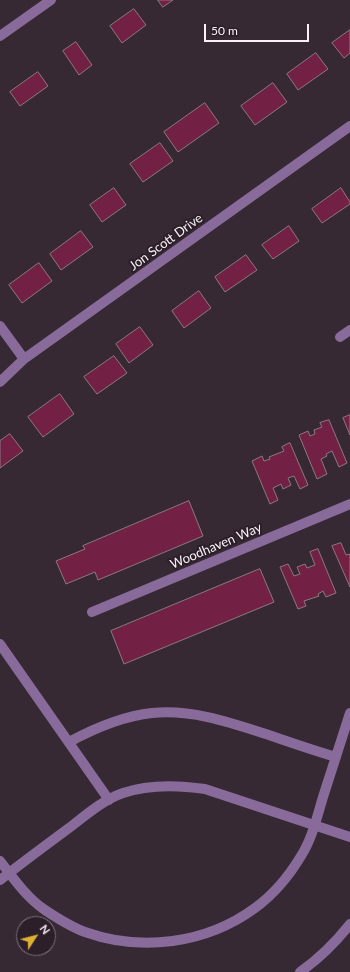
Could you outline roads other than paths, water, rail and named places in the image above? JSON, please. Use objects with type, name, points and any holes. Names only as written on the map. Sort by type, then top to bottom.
[{"type":"street","points":[[0,36],[51,0]]},
{"type":"street","name":"Jon Scott Drive","points":[[0,382],[24,359],[350,126]]},
{"type":"street","points":[[0,326],[24,359]]},
{"type":"street","points":[[340,337],[350,330]]},
{"type":"street","name":"Woodhaven Way","points":[[92,612],[350,504]]},
{"type":"street","points":[[0,644],[109,800]]},
{"type":"street","points":[[69,742],[86,732],[131,716],[170,712],[214,718],[336,757]]},
{"type":"street","points":[[0,861],[25,893],[44,909],[83,931],[106,938],[132,942],[160,942],[187,939],[214,931],[238,920],[256,908],[288,875],[302,855],[314,826],[336,757],[347,734],[350,714]]},
{"type":"street","points":[[0,880],[88,813],[123,793],[145,788],[187,786],[205,789],[350,837]]},
{"type":"street","points":[[300,972],[318,960],[350,924]]}]
